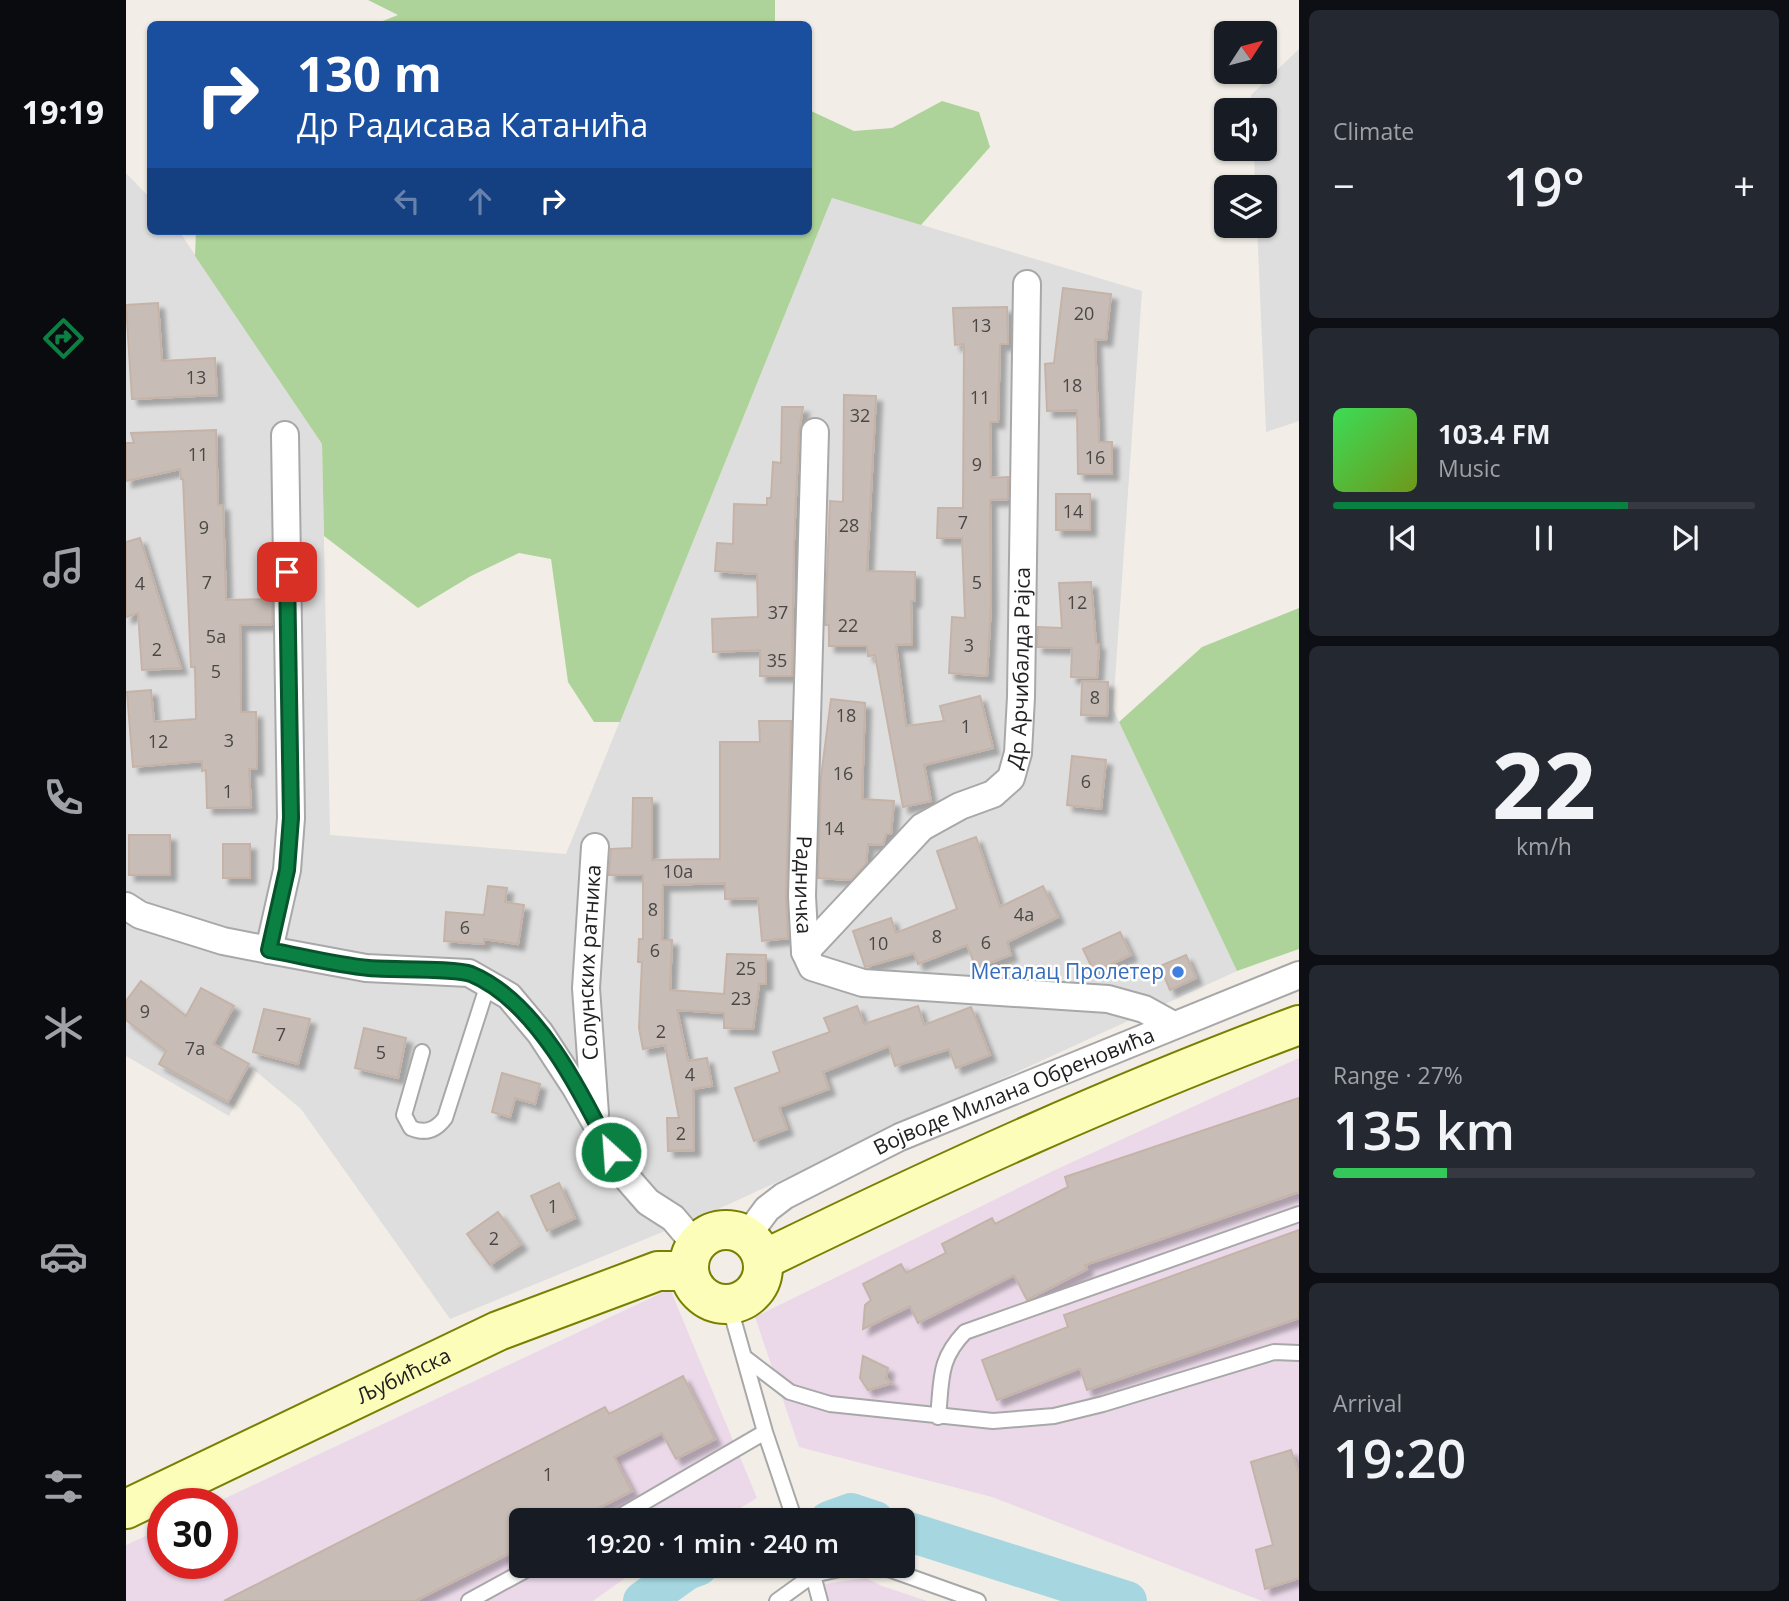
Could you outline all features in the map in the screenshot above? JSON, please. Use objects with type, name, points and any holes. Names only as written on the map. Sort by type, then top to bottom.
[{"type":"street","name":"Др Арчибалда Рајса","points":[[805,952],[922,828],[960,806],[992,794],[1011,778],[1018,753],[1021,697],[1027,284]]},
{"type":"street","name":"Радничка","points":[[815,432],[802,896],[805,952],[812,967],[863,983],[1108,999],[1144,1009],[1173,1025]]},
{"type":"street","points":[[269,950],[287,870],[291,818],[285,435]]},
{"type":"street","name":"Солунских ратника","points":[[595,847],[586,988],[595,1119]]},
{"type":"street","points":[[126,906],[140,915],[223,941],[269,950],[366,968],[469,973],[509,996],[540,1033],[595,1119],[627,1178],[648,1202],[673,1218],[693,1258],[697,1291],[705,1298],[725,1304],[746,1298],[761,1282],[755,1247],[729,1229],[703,1237],[693,1258]]},
{"type":"street","name":"Војводе Милана Обреновића","points":[[755,1247],[767,1209],[811,1181],[900,1137],[992,1102],[1299,975]]},
{"type":"street","points":[[755,1247],[1192,1064],[1299,1025]]},
{"type":"street","name":"Љубићска","points":[[126,1509],[498,1332],[693,1258]]},
{"type":"lane","points":[[422,1052],[404,1115],[411,1128],[424,1132],[439,1126],[445,1118],[488,984]]},
{"type":"lane","points":[[938,1417],[942,1375],[948,1349],[965,1332],[1299,1214]]},
{"type":"lane","points":[[725,1304],[791,1508]]},
{"type":"lane","points":[[744,1357],[790,1392],[830,1404],[993,1421],[1054,1416],[1274,1352],[1299,1353]]},
{"type":"lane","points":[[634,1508],[765,1432]]},
{"type":"lane","points":[[468,1601],[511,1578]]},
{"type":"lane","points":[[777,1601],[803,1578]]},
{"type":"lane","points":[[814,1578],[820,1601]]},
{"type":"lane","points":[[914,1578],[978,1601]]},
{"type":"shaded area","points":[[1299,49],[1299,421],[1266,432],[1258,238],[1277,238],[1277,175],[1255,175],[1254,161],[1277,161],[1277,98],[1251,98],[1251,95],[1262,84],[1278,84],[1278,69]]},
{"type":"shaded area","points":[[126,173],[147,195],[147,235],[182,235],[322,444],[330,835],[566,854],[832,198],[1142,291],[1113,709],[1237,971],[714,1211],[450,1319],[301,1109],[253,1069],[229,1116],[126,1056]]},
{"type":"shaded area","points":[[1299,1058],[1299,1601],[1262,1601],[992,1497],[799,1447],[755,1317],[1055,1170]]},
{"type":"shaded area","points":[[670,1289],[757,1498],[740,1508],[509,1508],[509,1578],[625,1578],[593,1601],[126,1601],[126,1545],[147,1535],[147,1579],[238,1579],[238,1492]]},
{"type":"shaded area","points":[[866,1578],[927,1601],[829,1601],[825,1584]]},
{"type":"green space","points":[[368,0],[775,0],[775,21],[383,21],[398,15]]},
{"type":"green space","points":[[942,101],[979,112],[990,147],[921,225],[832,198],[620,722],[594,722],[568,682],[551,559],[519,553],[471,576],[418,608],[324,536],[322,444],[195,256],[196,235],[812,235],[812,111],[854,131],[892,128]]},
{"type":"green space","points":[[1299,608],[1299,949],[1237,971],[1119,722],[1202,647]]},
{"type":"building","points":[[1063,288],[1111,294],[1106,340],[1095,339],[1099,442],[1112,442],[1112,474],[1078,474],[1077,410],[1047,411],[1045,364],[1054,363]]},
{"type":"building","points":[[158,303],[162,361],[215,358],[217,395],[132,399],[126,305]]},
{"type":"building","points":[[1007,307],[1008,344],[1000,344],[998,422],[990,422],[991,478],[1008,477],[1008,499],[990,500],[991,605],[987,676],[949,673],[952,617],[965,618],[962,538],[937,538],[938,508],[963,508],[964,344],[955,345],[953,308]]},
{"type":"building","points":[[844,395],[876,396],[867,571],[915,572],[915,601],[911,601],[912,644],[896,645],[906,726],[944,721],[940,706],[980,696],[993,748],[924,765],[931,801],[903,807],[875,655],[868,656],[867,646],[829,646],[829,625],[825,625],[830,501],[843,502]]},
{"type":"building","points":[[782,407],[803,407],[799,432],[794,541],[792,676],[760,676],[760,650],[713,652],[712,619],[758,617],[757,574],[715,571],[717,543],[733,544],[734,504],[767,505],[767,498],[771,498],[773,462],[781,463]]},
{"type":"building","points":[[216,430],[218,505],[223,505],[226,600],[272,599],[272,624],[240,625],[241,712],[256,712],[257,769],[249,769],[251,807],[207,808],[206,770],[202,771],[202,761],[133,767],[127,692],[151,690],[154,722],[196,719],[195,667],[191,667],[183,479],[180,469],[126,481],[126,443],[134,443],[131,433]]},
{"type":"building","points":[[1056,494],[1090,494],[1090,530],[1056,530]]},
{"type":"building","points":[[140,538],[181,668],[142,670],[138,613],[126,617],[126,542]]},
{"type":"building","points":[[1091,582],[1096,644],[1099,644],[1097,678],[1071,677],[1072,648],[1037,647],[1038,627],[1062,628],[1059,583]]},
{"type":"building","points":[[1082,681],[1108,682],[1107,716],[1081,715]]},
{"type":"building","points":[[831,699],[865,703],[862,799],[894,801],[891,834],[886,834],[883,845],[868,844],[866,864],[851,880],[818,878],[821,777]]},
{"type":"building","points":[[759,721],[791,721],[786,896],[788,938],[762,941],[758,898],[725,899],[725,883],[663,885],[662,940],[672,940],[670,990],[724,994],[727,954],[766,955],[766,984],[759,984],[753,1029],[724,1028],[724,1013],[677,1010],[688,1061],[707,1058],[712,1086],[693,1089],[694,1150],[668,1151],[667,1118],[679,1118],[665,1045],[643,1049],[639,1028],[642,962],[638,962],[639,939],[643,939],[643,875],[609,875],[611,849],[632,848],[633,798],[652,798],[652,860],[720,859],[720,742],[760,742]]},
{"type":"building","points":[[1072,756],[1106,760],[1101,809],[1067,805]]},
{"type":"building","points":[[129,835],[170,835],[170,875],[129,875]]},
{"type":"building","points":[[976,837],[1000,907],[1043,886],[1058,917],[1007,942],[1011,955],[976,968],[967,945],[918,964],[914,953],[865,967],[853,931],[891,918],[896,933],[957,909],[937,851]]},
{"type":"building","points":[[223,844],[250,844],[250,878],[223,878]]},
{"type":"building","points":[[488,886],[507,888],[505,902],[524,905],[518,944],[484,939],[484,944],[444,941],[446,912],[484,915]]},
{"type":"building","points":[[1120,932],[1131,955],[1094,972],[1083,949]]},
{"type":"building","name":"Металац Пролетер","points":[[1186,955],[1196,978],[1170,990],[1160,966]]},
{"type":"building","points":[[141,981],[186,1016],[201,988],[234,1006],[213,1044],[249,1064],[228,1102],[159,1064],[166,1051],[126,1020],[126,1001]]},
{"type":"building","points":[[857,1006],[864,1024],[918,1006],[924,1025],[971,1007],[990,1055],[956,1068],[949,1049],[895,1066],[889,1046],[823,1072],[829,1089],[779,1107],[787,1129],[754,1141],[735,1088],[780,1072],[773,1052],[830,1032],[824,1018]]},
{"type":"building","points":[[264,1009],[310,1019],[298,1064],[253,1052]]},
{"type":"building","points":[[364,1028],[406,1038],[398,1078],[355,1068]]},
{"type":"building","points":[[502,1073],[540,1084],[535,1104],[515,1098],[510,1117],[492,1112]]},
{"type":"building","points":[[1299,1098],[1299,1192],[1085,1265],[1087,1269],[1027,1300],[1014,1275],[918,1323],[910,1306],[863,1329],[865,1305],[871,1300],[863,1284],[901,1264],[906,1273],[946,1253],[942,1244],[992,1218],[995,1224],[1068,1187],[1065,1177]]},
{"type":"building","points":[[559,1183],[575,1218],[547,1231],[531,1196]]},
{"type":"building","points":[[498,1212],[521,1244],[490,1265],[467,1234]]},
{"type":"building","points":[[1299,1230],[1299,1318],[1087,1390],[1080,1368],[997,1400],[982,1360],[1068,1327],[1064,1315]]},
{"type":"building","points":[[863,1356],[888,1368],[886,1378],[892,1383],[868,1390],[860,1378]]},
{"type":"building","points":[[683,1376],[715,1439],[676,1459],[662,1433],[614,1457],[632,1491],[599,1508],[509,1508],[509,1554],[415,1601],[224,1601],[605,1407],[609,1414]]},
{"type":"building","points":[[1291,1450],[1299,1474],[1299,1578],[1265,1589],[1256,1550],[1273,1545],[1251,1462]]},
{"type":"waterway","points":[[915,1534],[1127,1601]]},
{"type":"waterway","points":[[643,1601],[676,1578]]},
{"type":"place","name":"Металац Пролетер","points":[[1178,972]]},
{"type":"route","points":[[287,572],[291,818],[287,870],[269,950],[366,968],[469,973],[509,996],[540,1033],[576,1088],[611,1152]]}]
